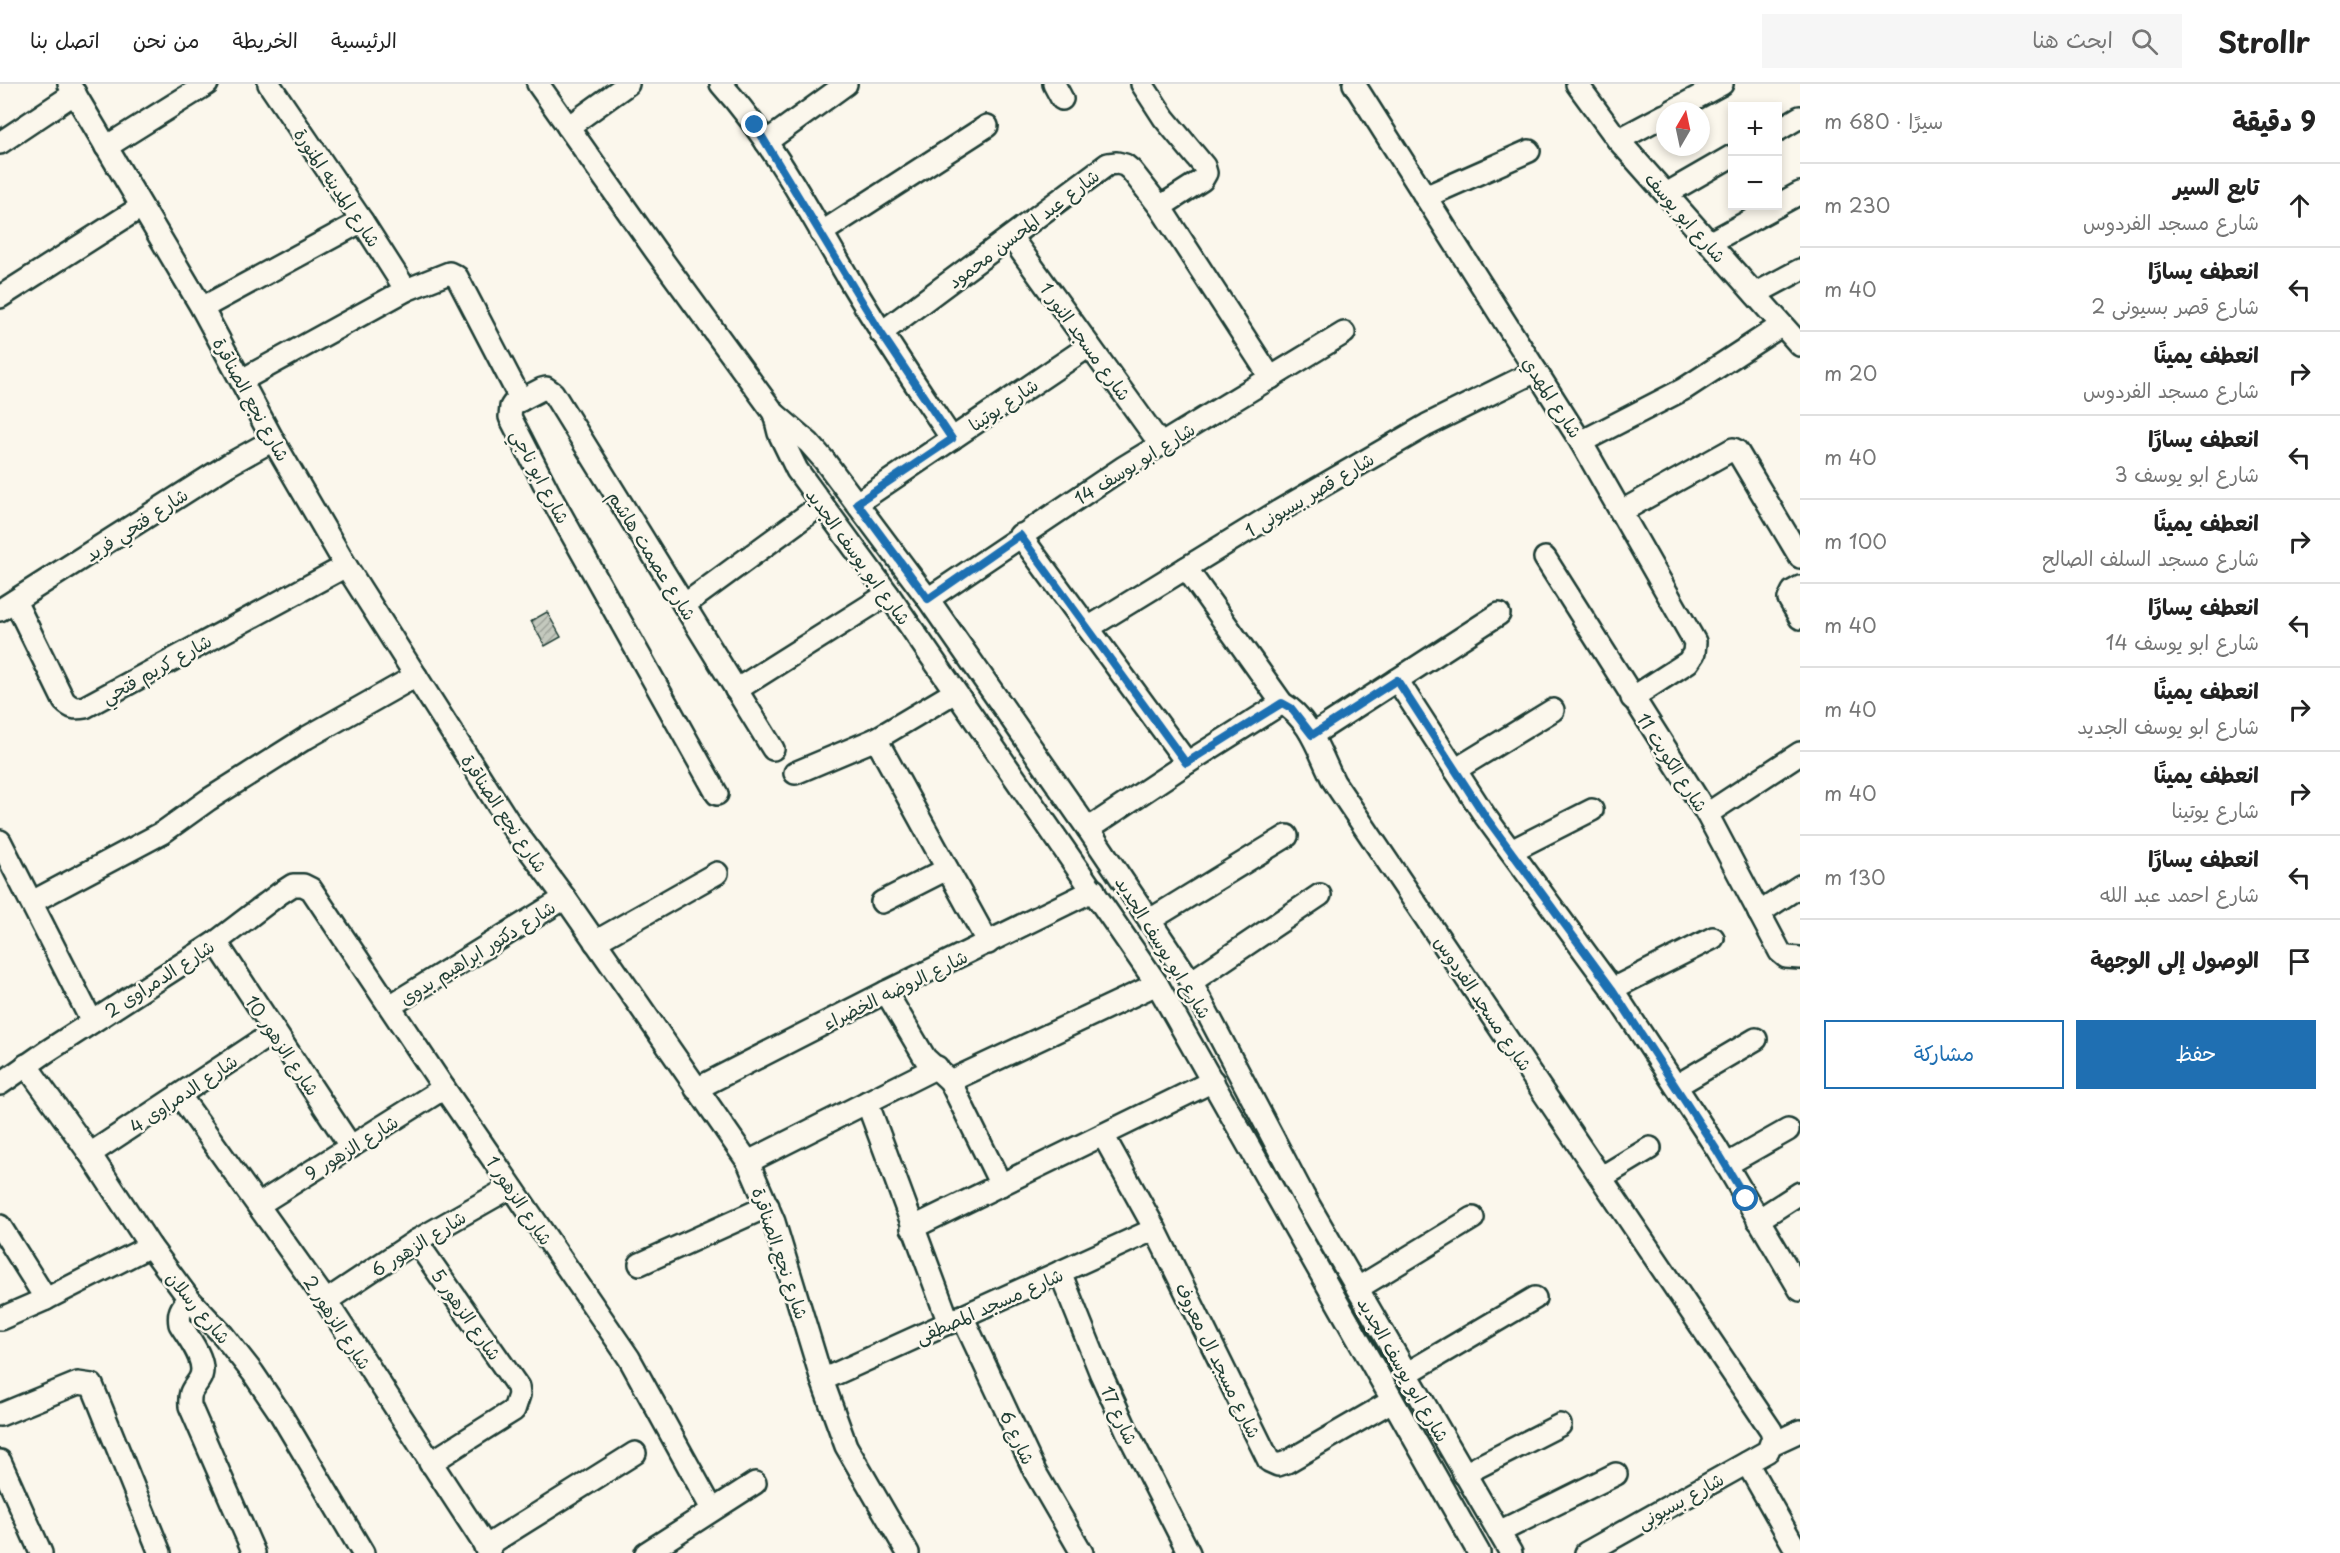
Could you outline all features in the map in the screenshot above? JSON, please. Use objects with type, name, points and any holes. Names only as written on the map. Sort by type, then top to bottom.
[{"type":"street","points":[[106,147],[207,84]]},
{"type":"street","name":"شارع المدينه المنورة","points":[[269,84],[406,290]]},
{"type":"street","name":"شارع ابو يوسف الجديد","points":[[538,84],[774,413],[809,443],[928,599],[1150,920],[1191,982],[1303,1195],[1511,1553]]},
{"type":"street","points":[[568,127],[628,84]]},
{"type":"street","points":[[721,84],[766,142],[881,333],[952,439]]},
{"type":"street","points":[[766,142],[846,84]]},
{"type":"street","points":[[1142,84],[1164,118],[1204,166],[1206,173],[1202,180],[1160,207]]},
{"type":"street","name":"شارع المهدي","points":[[1354,84],[1581,442],[1695,642],[1694,653],[1688,662],[1632,698]]},
{"type":"street","name":"شارع ابو يوسف","points":[[1577,84],[1618,140],[1800,345]]},
{"type":"street","points":[[1689,102],[1722,84]]},
{"type":"street","points":[[0,143],[72,89]]},
{"type":"street","name":"شارع نجع الصناقرة","points":[[72,89],[202,308],[273,440],[346,566],[510,824],[565,898],[748,1162],[768,1206],[785,1254],[822,1380],[846,1446],[908,1553]]},
{"type":"street","points":[[1782,128],[1800,117]]},
{"type":"street","points":[[1618,140],[1656,120]]},
{"type":"street","points":[[821,233],[987,126]]},
{"type":"street","points":[[1425,197],[1529,151]]},
{"type":"street","points":[[1666,194],[1728,158]]},
{"type":"street","name":"شارع عبد المحسن محمود","points":[[881,333],[1108,164],[1117,163],[1131,170],[1160,207],[1271,378]]},
{"type":"street","points":[[1782,202],[1800,193]]},
{"type":"street","points":[[0,297],[141,207]]},
{"type":"street","points":[[1709,243],[1768,210]]},
{"type":"street","points":[[202,308],[362,222]]},
{"type":"street","name":"شارع مسجد النور 1","points":[[1011,237],[1161,445]]},
{"type":"street","points":[[1755,294],[1800,270]]},
{"type":"street","name":"شارع ابو ناجي","points":[[242,380],[406,290],[445,273],[457,277],[485,326],[521,400],[511,407],[510,417],[551,497],[717,794]]},
{"type":"street","points":[[1581,442],[1684,389],[1782,325]]},
{"type":"street","name":"شارع ابو يوسف 14","points":[[928,599],[1020,535],[1344,333]]},
{"type":"street","name":"شارع يوتينا","points":[[857,503],[1089,346]]},
{"type":"street","name":"شارع قصر بسيونى 1","points":[[1088,628],[1279,511],[1427,425],[1536,371]]},
{"type":"street","name":"شارع عصمت هاشم","points":[[521,400],[546,388],[553,393],[773,748]]},
{"type":"street","name":"شارع ابو يوسف الجديد","points":[[774,413],[787,452],[809,486],[888,594],[1157,984],[1478,1553]]},
{"type":"street","name":"شارع فتحي فريد","points":[[8,606],[228,465],[273,440]]},
{"type":"street","points":[[1622,511],[1733,449],[1737,451],[1800,557]]},
{"type":"street","points":[[809,486],[808,479],[812,472],[819,468],[827,468],[833,472]]},
{"type":"street","points":[[684,605],[822,504]]},
{"type":"street","points":[[1020,535],[1186,763]]},
{"type":"street","name":"شارع الكويت 11","points":[[1545,558],[1707,814],[1780,952],[1786,957],[1800,958]]},
{"type":"street","name":"شارع كريم فتحي","points":[[8,606],[64,701],[70,707],[77,708],[85,706],[346,566]]},
{"type":"street","name":"شارع مسجد الفردوس","points":[[1186,568],[1282,703],[1296,714],[1312,735],[1334,782],[1771,1430],[1772,1444]]},
{"type":"street","points":[[1800,587],[1793,591],[1789,599],[1800,618]]},
{"type":"street","points":[[736,690],[888,594]]},
{"type":"street","points":[[1312,735],[1499,614]]},
{"type":"street","points":[[33,903],[162,833],[208,800],[306,738],[416,676]]},
{"type":"street","points":[[1397,680],[1511,851],[1612,989],[1726,1165],[1799,1285]]},
{"type":"street","points":[[795,772],[876,740],[955,692]]},
{"type":"street","points":[[1088,829],[1186,763],[1282,703]]},
{"type":"street","points":[[1455,770],[1553,710]]},
{"type":"street","points":[[876,740],[988,943]]},
{"type":"street","points":[[1707,814],[1800,753]]},
{"type":"street","points":[[1511,851],[1592,810]]},
{"type":"street","points":[[1150,920],[1287,836]]},
{"type":"street","points":[[0,841],[92,1022]]},
{"type":"street","points":[[882,902],[947,869]]},
{"type":"street","points":[[595,942],[717,873]]},
{"type":"street","name":"شارع الدمراوى 2","points":[[0,1084],[216,942],[293,885],[303,885],[318,896]]},
{"type":"street","points":[[1759,913],[1800,886]]},
{"type":"street","name":"شارع الروضه الخضراء","points":[[696,1089],[1094,890]]},
{"type":"street","points":[[1191,982],[1320,895]]},
{"type":"street","name":"شارع الزهور 1","points":[[318,896],[444,1088],[629,1358],[712,1509]]},
{"type":"street","name":"شارع دكتور ابراهيم بدوى","points":[[390,1006],[565,898]]},
{"type":"street","points":[[1612,989],[1713,938]]},
{"type":"street","name":"شارع الزهور 10","points":[[216,942],[351,1147]]},
{"type":"street","points":[[748,1162],[867,1102],[943,1074],[1157,984]]},
{"type":"street","points":[[886,992],[925,1058],[943,1074],[1001,1185]]},
{"type":"street","name":"شارع الدمراوى 4","points":[[90,1154],[274,1032]]},
{"type":"street","points":[[1676,1086],[1756,1039]]},
{"type":"street","name":"شارع رسلان","points":[[26,1065],[90,1154],[150,1246],[190,1300],[223,1335],[253,1373],[280,1413],[363,1553]]},
{"type":"street","points":[[912,1228],[1213,1081]]},
{"type":"street","name":"شارع الزهور 9","points":[[258,1205],[444,1088]]},
{"type":"street","name":"شارع الزهور 2","points":[[180,1096],[326,1301],[487,1550]]},
{"type":"street","name":"شارع 6","points":[[867,1102],[912,1228],[1035,1472],[1082,1553]]},
{"type":"street","points":[[1726,1165],[1788,1130]]},
{"type":"street","name":"شارع مسجد ال معروف","points":[[1103,1135],[1155,1229],[1269,1461],[1278,1465],[1287,1462],[1392,1401]]},
{"type":"street","points":[[1602,1177],[1650,1148]]},
{"type":"street","name":"شارع الزهور 6","points":[[326,1301],[416,1241],[511,1186]]},
{"type":"street","points":[[1758,1220],[1800,1193]]},
{"type":"street","points":[[1282,1207],[1303,1195]]},
{"type":"street","points":[[640,1264],[768,1206]]},
{"type":"street","points":[[1358,1288],[1473,1218]]},
{"type":"street","points":[[0,1226],[46,1299]]},
{"type":"street","name":"شارع مسجد المصطفى","points":[[822,1380],[1155,1229]]},
{"type":"street","name":"شارع الزهور 5","points":[[416,1241],[518,1387],[519,1395],[514,1410],[430,1463]]},
{"type":"street","points":[[0,1319],[46,1299],[150,1246]]},
{"type":"street","name":"شارع 17","points":[[1060,1272],[1101,1374],[1189,1553]]},
{"type":"street","points":[[1406,1374],[1535,1298]]},
{"type":"street","points":[[190,1300],[184,1304],[179,1317],[180,1324],[202,1364],[202,1372],[189,1396],[190,1406],[254,1553]]},
{"type":"street","points":[[0,1415],[78,1383],[92,1385],[160,1553]]},
{"type":"street","points":[[1464,1474],[1560,1425]]},
{"type":"street","name":"شارع بسيونى","points":[[1586,1553],[1613,1546],[1768,1451],[1772,1444],[1800,1431]]},
{"type":"street","points":[[487,1550],[635,1454]]},
{"type":"street","points":[[0,1461],[41,1553]]},
{"type":"street","points":[[1747,1463],[1798,1553]]},
{"type":"street","points":[[1499,1532],[1616,1474]]},
{"type":"street","points":[[646,1553],[755,1483]]},
{"type":"building","points":[[547,612],[561,637],[545,646],[531,621]]},
{"type":"route","points":[[755,125],[881,333],[952,439],[857,503],[928,599],[1020,535],[1186,763],[1282,703],[1302,719],[1312,735],[1397,680],[1485,816],[1612,989],[1746,1199]]}]
